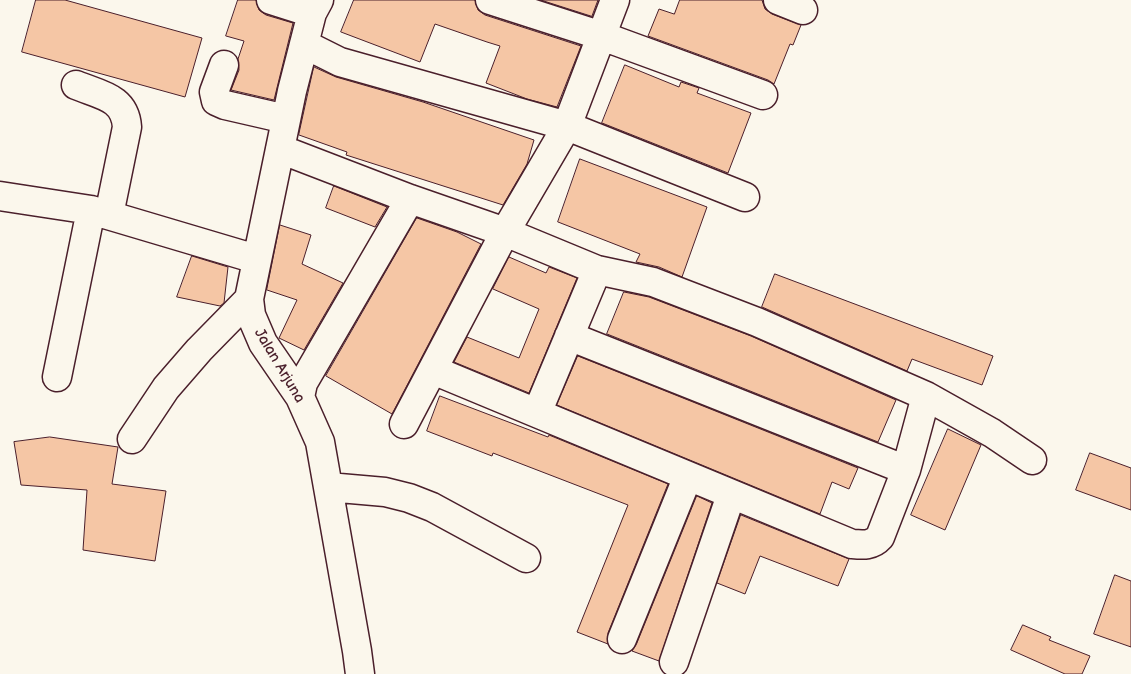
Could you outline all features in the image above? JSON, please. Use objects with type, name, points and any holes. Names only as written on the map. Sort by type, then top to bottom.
[{"type":"street","points":[[271,0],[315,6]]},
{"type":"street","points":[[490,0],[602,36],[763,95]]},
{"type":"street","points":[[404,424],[505,232],[567,126],[615,0]]},
{"type":"street","name":"Jalan Arjuna","points":[[315,6],[292,91],[249,300],[251,315],[263,342],[300,397],[320,442],[360,674]]},
{"type":"street","points":[[304,44],[340,62],[567,126],[745,197]]},
{"type":"street","points":[[224,65],[214,92],[216,101],[225,106],[286,119]]},
{"type":"street","points":[[57,377],[100,212],[127,127],[122,107],[116,101],[76,85]]},
{"type":"street","points":[[280,149],[505,232],[596,270],[653,282],[757,322],[926,396],[992,433],[1032,460]]},
{"type":"street","points":[[0,196],[100,212],[256,259]]},
{"type":"street","points":[[300,397],[303,383],[410,198]]},
{"type":"street","points":[[537,413],[596,270]]},
{"type":"street","points":[[132,439],[166,388],[199,350],[249,300]]},
{"type":"street","points":[[569,336],[906,470]]},
{"type":"street","points":[[434,370],[852,544],[866,545],[873,543],[880,537],[906,470],[926,396]]},
{"type":"street","points":[[622,639],[688,476]]},
{"type":"street","points":[[328,487],[385,492],[409,498],[432,507],[526,558]]},
{"type":"street","points":[[674,662],[731,494]]},
{"type":"building","points":[[36,0],[65,0],[202,38],[185,97],[22,52]]},
{"type":"building","points":[[238,0],[256,0],[259,10],[266,15],[293,23],[274,100],[231,90],[239,70],[238,59],[244,41],[226,36]]},
{"type":"building","points":[[354,0],[475,0],[478,10],[485,15],[581,46],[557,107],[527,99],[486,83],[500,46],[435,24],[420,62],[341,32]]},
{"type":"building","points":[[541,0],[598,0],[592,16]]},
{"type":"building","points":[[680,0],[762,0],[765,9],[772,14],[801,25],[793,45],[790,44],[774,84],[768,80],[648,36],[659,9],[674,14]]},
{"type":"building","points":[[625,65],[679,87],[681,82],[699,88],[697,93],[751,113],[728,173],[602,123]]},
{"type":"building","points":[[314,67],[336,77],[423,102],[534,140],[527,164],[503,205],[346,155],[347,152],[299,135]]},
{"type":"building","points":[[580,159],[707,207],[682,277],[659,267],[636,262],[640,254],[558,222]]},
{"type":"building","points":[[334,186],[387,207],[375,227],[326,208]]},
{"type":"building","points":[[417,218],[457,232],[481,244],[392,414],[326,376]]},
{"type":"building","points":[[280,225],[311,235],[302,264],[343,283],[304,350],[279,338],[297,300],[267,290]]},
{"type":"building","points":[[192,256],[228,267],[224,303],[220,306],[177,297]]},
{"type":"building","points":[[509,257],[546,273],[549,267],[577,278],[529,393],[454,362],[467,337],[519,358],[539,309],[493,289]]},
{"type":"building","points":[[775,274],[993,356],[982,385],[912,359],[907,371],[762,307]]},
{"type":"building","points":[[624,292],[649,297],[751,336],[896,400],[878,442],[607,334]]},
{"type":"building","points":[[578,356],[858,468],[849,489],[832,482],[820,514],[557,405]]},
{"type":"building","points":[[440,396],[548,437],[549,435],[668,484],[608,633],[608,644],[577,632],[628,505],[493,453],[492,456],[427,431]]},
{"type":"building","points":[[948,429],[981,445],[945,530],[911,515]]},
{"type":"building","points":[[50,437],[118,447],[112,484],[166,491],[155,561],[83,550],[87,490],[21,485],[14,442]]},
{"type":"building","points":[[1090,453],[1131,468],[1131,510],[1076,490]]},
{"type":"building","points":[[697,496],[712,503],[659,661],[632,651]]},
{"type":"building","points":[[741,515],[849,559],[838,586],[760,556],[745,594],[717,583]]},
{"type":"building","points":[[1115,575],[1131,581],[1131,647],[1094,634]]},
{"type":"building","points":[[1023,625],[1051,637],[1049,640],[1090,656],[1082,674],[1065,674],[1011,650]]}]
